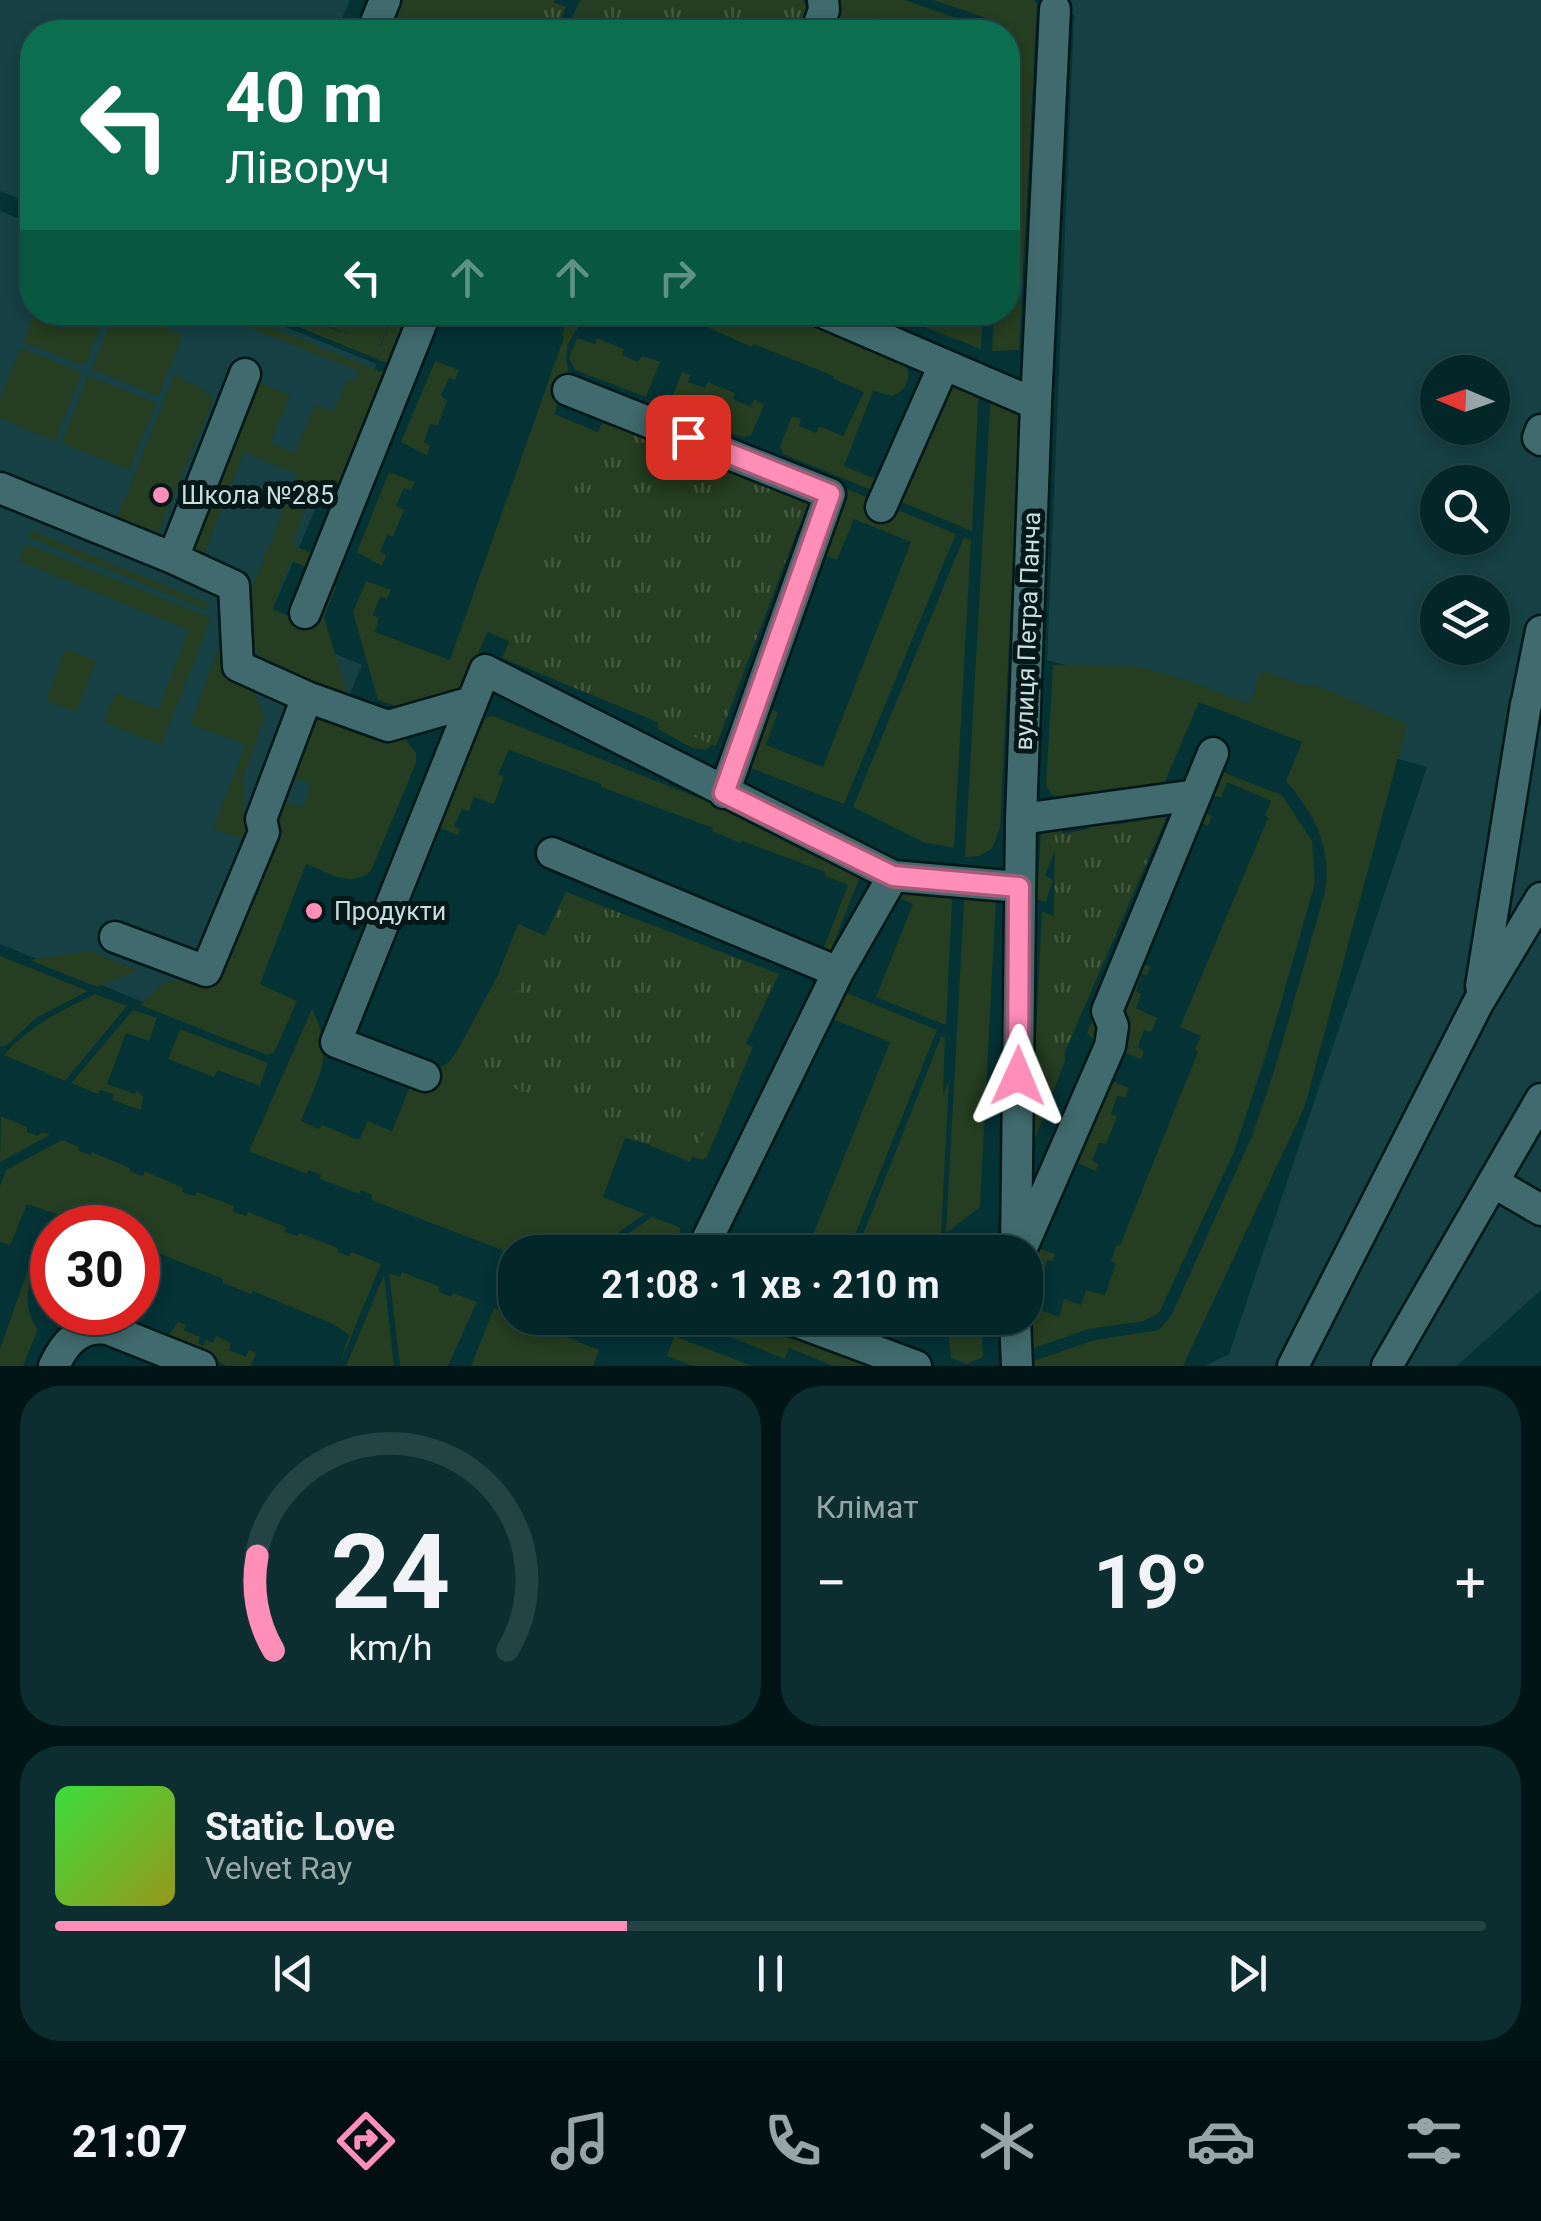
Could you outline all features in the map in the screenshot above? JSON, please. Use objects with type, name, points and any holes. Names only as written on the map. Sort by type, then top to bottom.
[{"type":"street","name":"вулиця Петра Панча","points":[[1018,1235],[1020,819],[1055,10]]},
{"type":"street","points":[[305,613],[421,325]]},
{"type":"street","points":[[851,325],[1036,404]]},
{"type":"street","points":[[880,506],[943,367]]},
{"type":"street","points":[[173,558],[245,374]]},
{"type":"street","points":[[568,390],[830,494],[724,793]]},
{"type":"street","points":[[1541,430],[1541,440]]},
{"type":"street","points":[[0,488],[234,586],[238,666],[388,726],[472,702]]},
{"type":"street","points":[[1478,1004],[1534,692],[1541,631]]},
{"type":"street","points":[[425,1076],[336,1042],[485,670],[893,876],[1019,887]]},
{"type":"street","points":[[115,937],[206,971],[264,832],[261,819],[307,696]]},
{"type":"street","points":[[1026,1235],[1110,1046],[1113,1026],[1107,1011],[1213,754]]},
{"type":"street","points":[[1020,819],[1196,795]]},
{"type":"street","points":[[552,854],[838,972]]},
{"type":"street","points":[[710,1235],[838,972],[893,876]]},
{"type":"street","points":[[1293,1366],[1478,1004],[1541,898]]},
{"type":"street","points":[[1387,1366],[1541,1099]]},
{"type":"street","points":[[1493,1182],[1541,1210]]},
{"type":"street","points":[[54,1366],[74,1336],[93,1327],[108,1329],[201,1366]]},
{"type":"street","points":[[832,1335],[916,1366]]},
{"type":"street","points":[[1016,1335],[1017,1366]]},
{"type":"shaded area","points":[[0,0],[350,0],[341,20],[20,20],[20,199],[0,191]]},
{"type":"shaded area","points":[[1048,0],[1541,0],[1541,1290],[1457,1366],[1205,1366],[1229,1354],[1427,767],[1047,660],[1074,15]]},
{"type":"shaded area","name":"Школа №285","points":[[0,211],[20,219],[20,325],[281,325],[377,364],[266,625],[362,665],[212,1030],[0,944]]},
{"type":"green space","points":[[395,0],[555,0],[546,20],[387,20]]},
{"type":"green space","points":[[521,0],[548,0],[566,7],[561,20],[513,20]]},
{"type":"green space","points":[[580,0],[803,0],[810,16],[808,20],[571,20]]},
{"type":"green space","points":[[839,0],[905,0],[962,20],[876,17],[831,20]]},
{"type":"green space","points":[[933,0],[1034,0],[1037,4],[1019,350],[992,351],[993,325],[1020,325],[1020,20],[992,20]]},
{"type":"green space","points":[[30,325],[101,325],[85,366],[23,342]]},
{"type":"green space","points":[[109,325],[158,325],[183,335],[158,396],[92,369]]},
{"type":"green space","points":[[242,325],[264,325],[392,376],[335,501],[311,495],[292,545],[343,566],[338,580],[291,561],[272,609],[304,622],[320,580],[336,587],[324,617],[349,700],[260,662],[238,596],[205,572],[252,589],[297,474],[244,452],[195,578],[178,548],[249,385],[260,383],[290,395],[270,443],[295,453],[315,405],[333,412],[347,380],[354,381],[359,371]]},
{"type":"green space","points":[[293,325],[325,325],[380,347],[389,325],[409,325],[394,366]]},
{"type":"green space","points":[[326,325],[388,325],[379,348]]},
{"type":"green space","points":[[566,325],[579,325],[568,344],[569,373],[554,414],[605,435],[612,421],[811,501],[798,531],[770,520],[713,743],[706,750],[692,748],[658,729],[658,702],[487,632],[459,702],[431,718],[378,700],[353,612],[366,581],[391,590],[387,599],[380,597],[373,615],[379,618],[375,632],[450,660]]},
{"type":"green space","points":[[702,325],[814,325],[906,361],[909,377],[903,390],[892,396],[873,391],[844,466],[895,487],[943,379],[979,384],[972,531],[783,454],[780,446],[792,416],[801,419],[799,426],[816,433],[819,426],[843,436],[864,392],[834,376],[753,344],[752,347]]},
{"type":"green space","points":[[920,325],[982,325],[981,349]]},
{"type":"green space","points":[[577,338],[595,344],[597,338],[624,349],[622,355],[638,362],[642,356],[660,362],[646,397],[575,370],[569,358]]},
{"type":"green space","points":[[21,348],[82,373],[55,441],[0,418],[0,399]]},
{"type":"green space","points":[[435,361],[459,370],[455,380],[449,378],[441,396],[447,400],[438,425],[430,424],[424,442],[430,445],[427,455],[401,442]]},
{"type":"green space","points":[[682,372],[690,375],[688,382],[705,388],[708,382],[735,393],[733,399],[751,407],[754,399],[764,405],[751,436],[742,437],[668,407]]},
{"type":"green space","points":[[174,375],[205,390],[213,400],[154,543],[114,526]]},
{"type":"green space","points":[[88,376],[156,403],[129,470],[62,443]]},
{"type":"green space","points":[[991,390],[1020,417],[1000,828],[992,849],[979,856],[965,857]]},
{"type":"green space","points":[[602,423],[808,502],[716,746],[502,658]]},
{"type":"green space","points":[[389,472],[415,482],[411,490],[404,488],[396,506],[404,510],[393,537],[387,535],[380,552],[386,555],[382,566],[357,552]]},
{"type":"green space","points":[[835,484],[956,534],[844,804],[735,762],[752,703],[778,712],[766,745],[823,767],[911,542],[854,519],[837,560],[808,549]]},
{"type":"green space","points":[[32,531],[210,604],[207,610],[29,537]]},
{"type":"green space","points":[[964,537],[971,540],[954,848],[923,842],[853,807]]},
{"type":"green space","points":[[26,544],[211,618],[161,745],[104,722],[116,693],[158,710],[189,630],[19,561]]},
{"type":"green space","points":[[226,628],[265,717],[243,777],[245,840],[213,829],[246,745],[190,724]]},
{"type":"green space","points":[[66,649],[96,661],[76,712],[46,700]]},
{"type":"green space","points":[[1053,665],[1141,667],[1249,704],[1262,671],[1302,685],[1315,685],[1407,724],[1305,1106],[1183,1366],[1031,1366],[1030,1362],[1095,1340],[1159,1330],[1171,1316],[1252,1136],[1325,891],[1326,860],[1319,832],[1286,781],[1302,742],[1199,702],[1160,793],[1062,799],[1051,794],[1046,785]]},
{"type":"green space","points":[[331,709],[406,740],[416,753],[416,763],[371,871],[347,879],[306,864],[260,984],[297,1001],[274,1053],[267,1055],[140,1005],[165,982],[192,979],[276,800],[304,807],[310,783],[281,775],[296,724]]},
{"type":"green space","points":[[493,716],[859,862],[863,869],[827,960],[819,960],[848,885],[825,876],[825,872],[740,843],[712,831],[713,828],[509,750],[498,774],[504,777],[494,804],[474,797],[469,811],[462,809],[454,826],[460,830],[458,835],[434,826],[479,725]]},
{"type":"green space","points":[[1202,764],[1282,795],[1312,841],[1315,883],[1234,1152],[1159,1313],[1144,1321],[1089,1329],[1028,1350],[1028,1335],[1043,1335],[1043,1311],[1059,1317],[1064,1299],[1081,1305],[1086,1290],[1105,1295],[1116,1264],[1111,1261],[1116,1246],[1120,1245],[1198,1052],[1195,1050],[1201,1036],[1180,1027],[1268,818],[1265,816],[1271,801],[1227,782],[1221,797],[1213,796],[1206,813],[1212,816],[1208,826],[1176,813]]},
{"type":"green space","points":[[1084,812],[1111,820],[1126,843],[1067,820],[1045,876],[1053,880],[1046,902],[1037,899],[1041,829],[1056,816]]},
{"type":"green space","points":[[1167,816],[1051,1084],[1055,835]]},
{"type":"green space","points":[[953,882],[946,1025],[876,997],[913,904],[886,893]]},
{"type":"green space","points":[[965,882],[996,898],[980,1207],[946,1233]]},
{"type":"green space","points":[[566,892],[779,974],[690,1162],[478,1073]]},
{"type":"green space","points":[[1042,911],[1092,933],[1063,1014],[1065,1061],[1030,1151]]},
{"type":"green space","points":[[518,924],[753,1047],[703,1160],[650,1146],[652,1140],[645,1136],[644,1143],[625,1138],[603,1197],[645,1214],[615,1235],[498,1235],[498,1249],[371,1200],[372,1195],[361,1190],[359,1194],[320,1179],[321,1175],[308,1170],[307,1174],[249,1151],[312,1009],[324,1053],[301,1121],[359,1140],[368,1121],[392,1131],[410,1086],[449,1062],[497,977]]},
{"type":"green space","points":[[90,951],[138,971],[97,987],[30,960]]},
{"type":"green space","points":[[1119,955],[1151,967],[1147,975],[1142,974],[1136,991],[1141,994],[1136,1008],[1157,1018],[1151,1032],[1144,1030],[1138,1047],[1144,1051],[1141,1059],[1095,1041],[1087,1033]]},
{"type":"green space","points":[[0,956],[88,991],[36,1018],[6,1046],[0,1046]]},
{"type":"green space","points":[[837,989],[937,1030],[855,1235],[813,1235],[890,1042],[832,1019],[821,1047],[814,1045]]},
{"type":"green space","points":[[95,994],[127,1006],[65,1081],[4,1055],[35,1027]]},
{"type":"green space","points":[[133,1010],[157,1018],[149,1041],[126,1033],[107,1084],[135,1094],[137,1090],[143,1097],[141,1110],[112,1100],[113,1094],[100,1090],[98,1094],[71,1083]]},
{"type":"green space","points":[[180,1029],[268,1063],[260,1086],[218,1070],[214,1077],[168,1059]]},
{"type":"green space","points":[[941,1037],[945,1037],[943,1094],[949,1081],[941,1235],[863,1235]]},
{"type":"green space","points":[[1101,1076],[1129,1088],[1125,1097],[1117,1096],[1111,1114],[1117,1117],[1106,1144],[1099,1143],[1092,1161],[1098,1164],[1096,1171],[1063,1157]]},
{"type":"green space","points":[[1,1116],[27,1127],[27,1132],[50,1135],[0,1162]]},
{"type":"green space","points":[[62,1140],[79,1147],[79,1151],[91,1155],[92,1152],[143,1176],[145,1171],[183,1188],[182,1192],[195,1196],[197,1192],[234,1206],[233,1211],[246,1216],[248,1212],[286,1227],[285,1232],[297,1236],[299,1233],[338,1248],[337,1252],[349,1256],[352,1252],[381,1264],[339,1366],[349,1335],[335,1325],[253,1291],[251,1294],[223,1283],[223,1279],[160,1254],[160,1205],[27,1204],[10,1245],[0,1242],[0,1186],[6,1170]]},
{"type":"green space","points":[[652,1217],[680,1227],[680,1235],[626,1235]]},
{"type":"green space","points":[[1043,1250],[1055,1254],[1053,1261],[1047,1260],[1043,1273]]},
{"type":"green space","points":[[30,1265],[30,1335],[36,1335],[23,1366],[0,1366],[0,1348]]},
{"type":"green space","points":[[402,1272],[440,1287],[438,1291],[451,1297],[453,1293],[477,1302],[448,1366],[400,1366],[389,1273],[400,1277]]},
{"type":"green space","points":[[384,1275],[394,1366],[346,1366]]},
{"type":"green space","points":[[494,1308],[498,1310],[498,1335],[562,1335],[599,1350],[593,1366],[471,1366]]},
{"type":"green space","points":[[178,1322],[186,1325],[184,1330],[200,1337],[198,1343],[203,1346],[206,1340],[213,1343],[216,1336],[231,1343],[229,1350],[246,1357],[249,1350],[256,1353],[251,1366],[228,1366],[165,1341]]},
{"type":"green space","points":[[726,1335],[837,1335],[913,1366],[834,1366],[789,1348],[785,1359]]},
{"type":"green space","points":[[949,1335],[982,1335],[983,1357],[967,1364],[951,1358]]},
{"type":"green space","points":[[674,1336],[752,1366],[693,1366],[667,1356]]},
{"type":"place","name":"Школа №285","points":[[161,495]]},
{"type":"place","name":"Продукти","points":[[314,911]]},
{"type":"route","points":[[688,437],[830,494],[724,793],[893,876],[1019,887],[1018,1076]]}]
